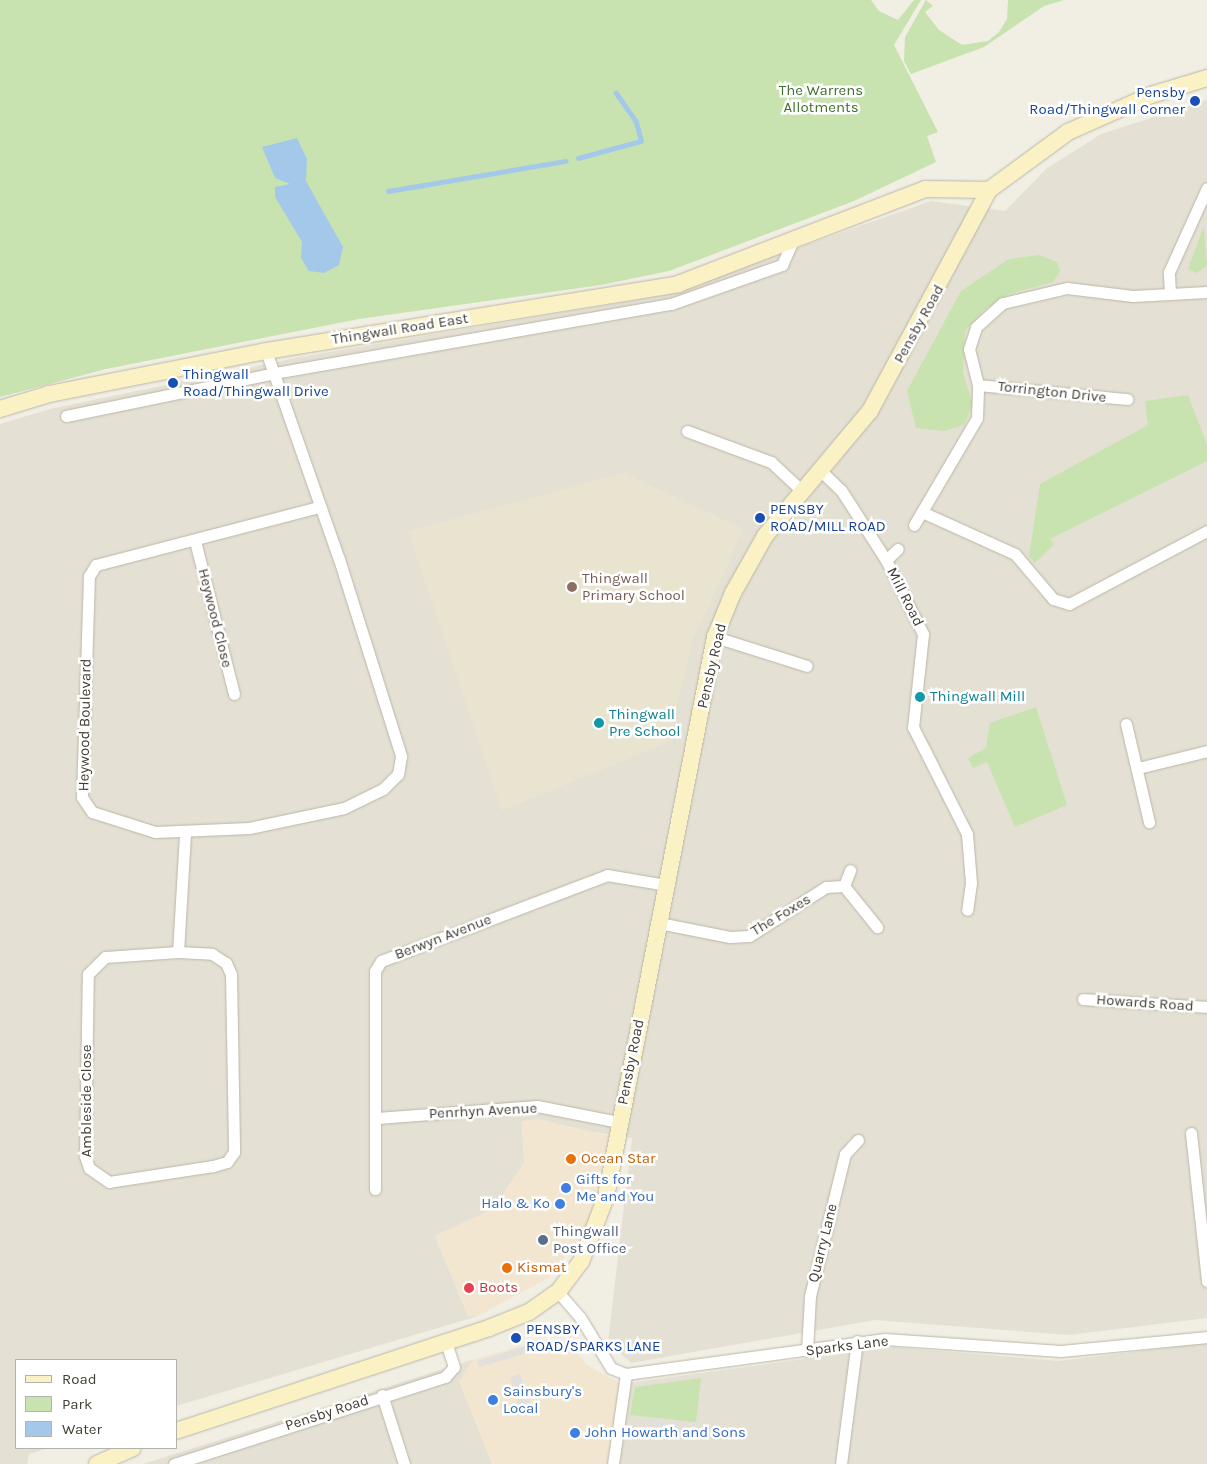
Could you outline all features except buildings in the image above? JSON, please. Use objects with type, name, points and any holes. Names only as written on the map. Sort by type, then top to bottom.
[{"type":"main road","name":"Pensby Road","points":[[178,1430],[446,1343],[529,1312],[558,1292],[581,1262],[595,1232],[619,1122],[715,638],[733,593],[766,536],[801,490],[821,471],[870,411],[898,363],[989,190],[1068,132],[1151,94],[1207,78]]},
{"type":"main road","name":"Thingwall Road East","points":[[0,409],[49,394],[266,351],[678,284],[795,236],[925,189],[989,190]]},
{"type":"main road","points":[[97,1464],[132,1449]]},
{"type":"street","points":[[1170,294],[1169,272],[1207,188]]},
{"type":"street","name":"Thingwall Road East","points":[[66,416],[275,373],[671,304],[782,265],[795,236]]},
{"type":"street","name":"Torrington Drive","points":[[914,525],[977,418],[978,385],[969,349],[976,327],[1003,303],[1067,288],[1134,296],[1207,292]]},
{"type":"street","name":"Heywood Boulevard","points":[[266,351],[275,373],[401,756],[398,774],[382,789],[344,808],[286,822],[185,834],[155,832],[112,821],[92,812],[82,797],[89,576],[96,565],[195,541],[318,507]]},
{"type":"street","name":"Torrington Drive","points":[[978,385],[1126,399]]},
{"type":"street","points":[[687,431],[771,462],[801,490]]},
{"type":"street","name":"Mill Road","points":[[821,471],[841,490],[886,560],[923,634],[913,727],[966,834],[971,883],[967,910]]},
{"type":"street","points":[[922,512],[1015,554],[1053,599],[1069,604],[1207,531]]},
{"type":"street","name":"Heywood Close","points":[[195,541],[234,694]]},
{"type":"street","points":[[886,560],[898,549]]},
{"type":"street","points":[[715,638],[807,666]]},
{"type":"street","points":[[1126,724],[1138,768],[1149,822]]},
{"type":"street","points":[[1138,768],[1207,751]]},
{"type":"street","points":[[178,952],[185,834]]},
{"type":"street","points":[[850,870],[844,886],[877,927]]},
{"type":"street","name":"Berwyn Avenue","points":[[375,1189],[377,1118],[375,971],[381,960],[607,875],[667,886]]},
{"type":"street","name":"The Foxes","points":[[659,923],[730,937],[749,936],[826,887],[844,886]]},
{"type":"street","name":"Ambleside Close","points":[[178,952],[212,954],[226,963],[231,974],[234,1152],[227,1162],[213,1166],[109,1182],[89,1168],[85,1156],[88,974],[105,957],[178,952]]},
{"type":"street","name":"Howards Road","points":[[1083,999],[1207,1006]]},
{"type":"street","name":"Penrhyn Avenue","points":[[377,1118],[537,1106],[619,1122]]},
{"type":"street","points":[[1191,1133],[1207,1281]]},
{"type":"street","name":"Quarry Lane","points":[[807,1351],[810,1296],[826,1228],[845,1154],[858,1140]]},
{"type":"street","points":[[558,1292],[580,1317],[611,1368],[626,1374],[613,1464]]},
{"type":"street","name":"Sparks Lane","points":[[626,1374],[807,1351],[856,1341],[885,1339],[1061,1350],[1207,1337]]},
{"type":"street","points":[[841,1464],[856,1341]]},
{"type":"street","name":"Pensby Road","points":[[174,1464],[382,1395],[445,1377],[454,1367],[446,1343]]},
{"type":"street","points":[[382,1395],[404,1464]]},
{"type":"shaded area","points":[[1207,100],[1207,1318],[1069,1335],[875,1320],[631,1363],[608,1342],[632,1138],[522,1121],[524,1163],[493,1209],[435,1236],[468,1316],[478,1316],[178,1405],[178,1359],[15,1359],[15,1449],[46,1449],[29,1454],[27,1464],[0,1464],[0,424],[50,409],[300,357],[661,296],[931,201],[1005,211],[1046,169],[1101,134]]},
{"type":"shaded area","name":"Thingwall Primary School","points":[[624,473],[744,529],[692,642],[669,742],[502,811],[408,531]]},
{"type":"shaded area","points":[[539,1119],[610,1136],[594,1209],[584,1233],[548,1278],[478,1316],[468,1316],[435,1236],[493,1209],[524,1163],[522,1121]]},
{"type":"shaded area","points":[[534,1342],[567,1342],[587,1365],[621,1384],[607,1464],[492,1464],[459,1382],[472,1360]]},
{"type":"shaded area","points":[[1207,1343],[1207,1464],[607,1464],[621,1384],[893,1347],[1059,1361]]},
{"type":"shaded area","points":[[529,1345],[531,1352],[479,1367],[477,1361]]},
{"type":"shaded area","points":[[472,1360],[460,1382],[492,1464],[143,1464]]},
{"type":"shaded area","points":[[520,1374],[533,1410],[521,1414],[510,1378]]},
{"type":"shaded area","points":[[645,1419],[684,1423],[683,1435],[644,1431]]},
{"type":"green space","name":"The Warrens Allotments","points":[[0,0],[871,0],[879,11],[898,20],[914,0],[921,0],[894,45],[938,132],[927,136],[936,162],[854,201],[669,271],[601,285],[359,319],[106,369],[0,397]]},
{"type":"green space","points":[[926,0],[933,6],[925,12],[939,30],[962,45],[988,41],[999,32],[1007,19],[1008,0],[1064,0],[1044,6],[984,47],[911,74],[904,61],[905,37]]},
{"type":"green space","points":[[1204,226],[1207,266],[1197,273],[1188,269]]},
{"type":"green space","points":[[1039,255],[1057,262],[1060,271],[1053,282],[1009,294],[983,311],[965,331],[963,373],[973,404],[964,425],[944,431],[916,428],[907,391],[961,291],[1009,259]]},
{"type":"green space","points":[[1188,395],[1207,445],[1207,461],[1050,539],[1054,544],[1035,563],[1029,556],[1040,484],[1148,425],[1145,401]]},
{"type":"green space","points":[[1036,707],[1067,805],[1015,827],[987,762],[973,768],[968,758],[986,748],[990,723]]},
{"type":"green space","points":[[701,1378],[696,1422],[630,1415],[635,1387]]},
{"type":"water","points":[[297,138],[307,159],[306,181],[343,247],[339,265],[324,273],[309,271],[301,258],[302,242],[275,197],[275,187],[290,184],[275,178],[262,147]]},
{"type":"waterway","points":[[578,158],[641,141],[636,122],[616,93]]},
{"type":"waterway","points":[[388,191],[565,161]]},
{"type":"place","name":"Pensby Road/Thingwall Corner","points":[[1195,101]]},
{"type":"place","name":"Thingwall Road/Thingwall Drive","points":[[173,383]]},
{"type":"place","name":"PENSBY ROAD/MILL ROAD","points":[[760,518]]},
{"type":"place","name":"Thingwall Primary School","points":[[572,587]]},
{"type":"place","name":"Thingwall Mill","points":[[920,697]]},
{"type":"place","name":"Thingwall Pre School","points":[[599,723]]},
{"type":"place","name":"Ocean Star","points":[[571,1159]]},
{"type":"place","name":"Gifts for Me and You","points":[[566,1188]]},
{"type":"place","name":"Halo & Ko","points":[[560,1204]]},
{"type":"place","name":"Thingwall Post Office","points":[[543,1240]]},
{"type":"place","name":"Kismat","points":[[507,1268]]},
{"type":"place","name":"Boots","points":[[469,1288]]},
{"type":"place","name":"PENSBY ROAD/SPARKS LANE","points":[[516,1338]]},
{"type":"place","name":"Sainsbury's Local","points":[[493,1400]]},
{"type":"place","name":"John Howarth and Sons","points":[[575,1433]]}]
